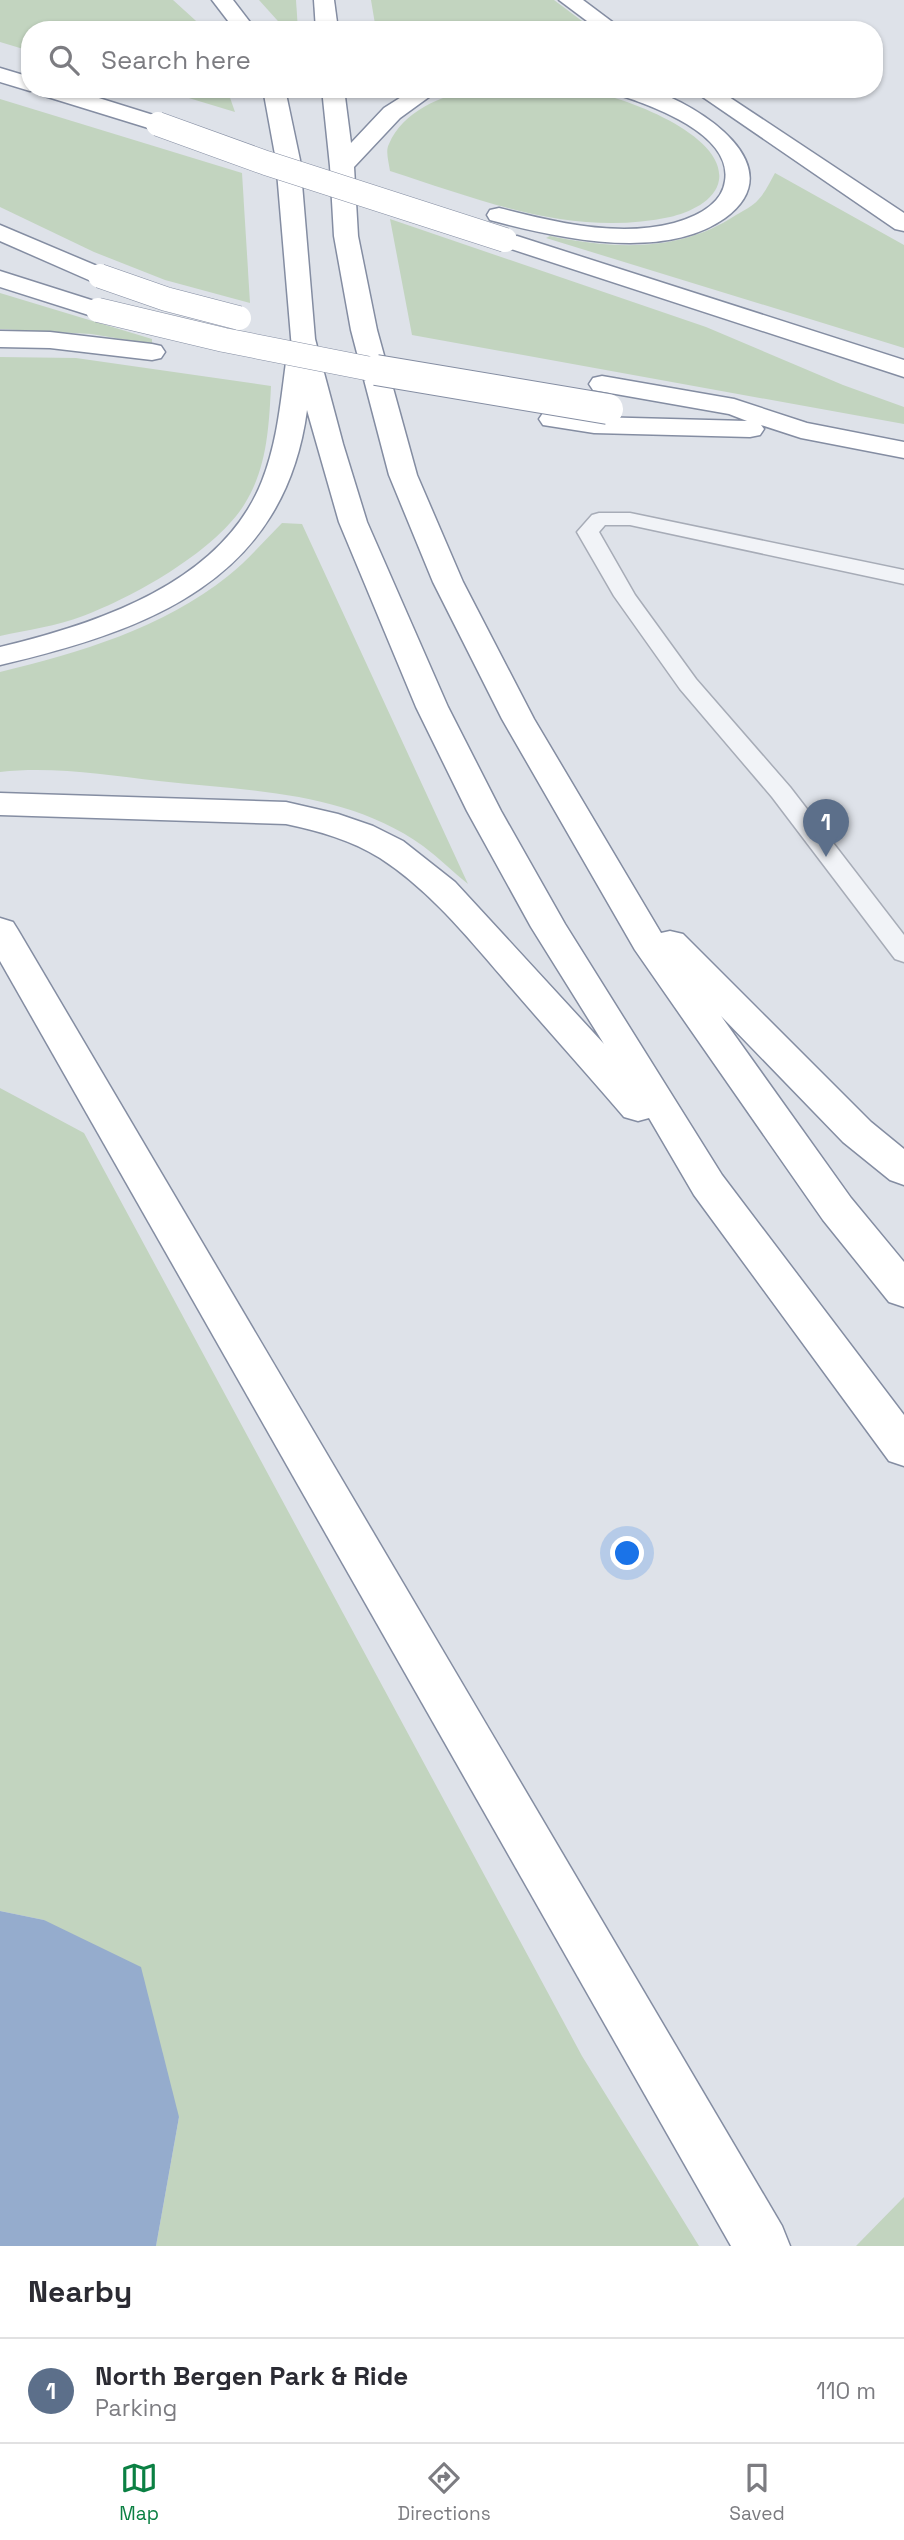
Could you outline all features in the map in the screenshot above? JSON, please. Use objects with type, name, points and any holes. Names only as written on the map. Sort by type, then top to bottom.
[{"type":"highway","points":[[222,0],[239,21]]},
{"type":"highway","points":[[324,0],[326,21]]},
{"type":"highway","points":[[569,0],[600,21]]},
{"type":"highway","points":[[0,75],[21,81]]},
{"type":"highway","points":[[75,98],[158,124],[266,163],[502,227],[904,369]]},
{"type":"highway","points":[[276,98],[288,160],[302,339],[329,444],[353,522],[432,708],[484,811],[548,927],[671,1121],[708,1185]]},
{"type":"highway","points":[[334,98],[346,236],[364,330],[391,437],[418,515],[493,672],[613,885],[648,941],[836,1209],[904,1291]]},
{"type":"highway","points":[[342,166],[392,113],[415,98]]},
{"type":"highway","points":[[502,227],[635,236],[695,224],[724,208],[737,192],[739,183],[739,172],[727,149],[717,137],[690,117],[651,98]]},
{"type":"highway","points":[[715,98],[904,224]]},
{"type":"highway","points":[[0,232],[100,276],[178,302],[247,320],[417,353],[727,429]]},
{"type":"highway","points":[[0,279],[97,310],[183,332],[284,352],[605,397],[734,407],[802,430],[904,450]]},
{"type":"highway","points":[[0,339],[50,340],[152,352],[594,425],[802,430]]},
{"type":"highway","points":[[0,656],[41,647],[83,633],[162,599],[219,560],[241,539],[260,513],[284,462],[302,339]]},
{"type":"highway","points":[[0,804],[286,813],[325,819],[391,848],[442,887],[708,1185],[904,1448]]},
{"type":"highway","points":[[613,885],[857,1132],[904,1170]]},
{"type":"highway","points":[[0,930],[762,2246]]},
{"type":"lane","points":[[904,577],[630,519],[599,519],[588,532],[625,596],[688,684],[781,792],[904,953]]},
{"type":"green space","points":[[0,0],[173,0],[196,21],[21,21],[21,48],[0,42]]},
{"type":"green space","points":[[259,0],[296,0],[297,21],[278,21]]},
{"type":"green space","points":[[371,0],[554,0],[582,21],[374,21]]},
{"type":"green space","points":[[189,98],[230,98],[235,112]]},
{"type":"green space","points":[[444,98],[619,99],[666,119],[688,132],[705,147],[717,163],[717,187],[700,205],[677,215],[634,222],[598,223],[528,213],[390,171],[387,154],[395,132],[413,114]]},
{"type":"green space","points":[[0,99],[242,173],[250,303],[165,280],[94,252],[0,207]]},
{"type":"green space","points":[[775,173],[904,245],[904,348],[546,238],[550,236],[598,244],[646,245],[692,236],[714,227],[753,204],[763,194]]},
{"type":"green space","points":[[390,219],[706,327],[843,385],[904,407],[904,424],[412,335]]},
{"type":"green space","points":[[0,293],[152,339],[152,344],[91,334],[0,329]]},
{"type":"green space","points":[[0,357],[76,358],[271,386],[268,432],[258,477],[252,491],[231,522],[214,539],[149,585],[103,608],[73,619],[0,636]]},
{"type":"green space","points":[[282,523],[302,524],[468,884],[423,846],[394,828],[330,804],[262,791],[80,772],[0,772],[0,672],[90,647],[176,610],[228,576]]},
{"type":"green space","points":[[0,1088],[84,1133],[582,2056],[699,2246],[156,2246],[179,2117],[44,1920],[0,1911]]},
{"type":"green space","points":[[904,2197],[904,2246],[856,2246]]},
{"type":"water","points":[[0,1911],[44,1920],[141,1967],[179,2117],[156,2246],[0,2246]]},
{"type":"place","name":"North Bergen Park & Ride","points":[[826,857]]}]
